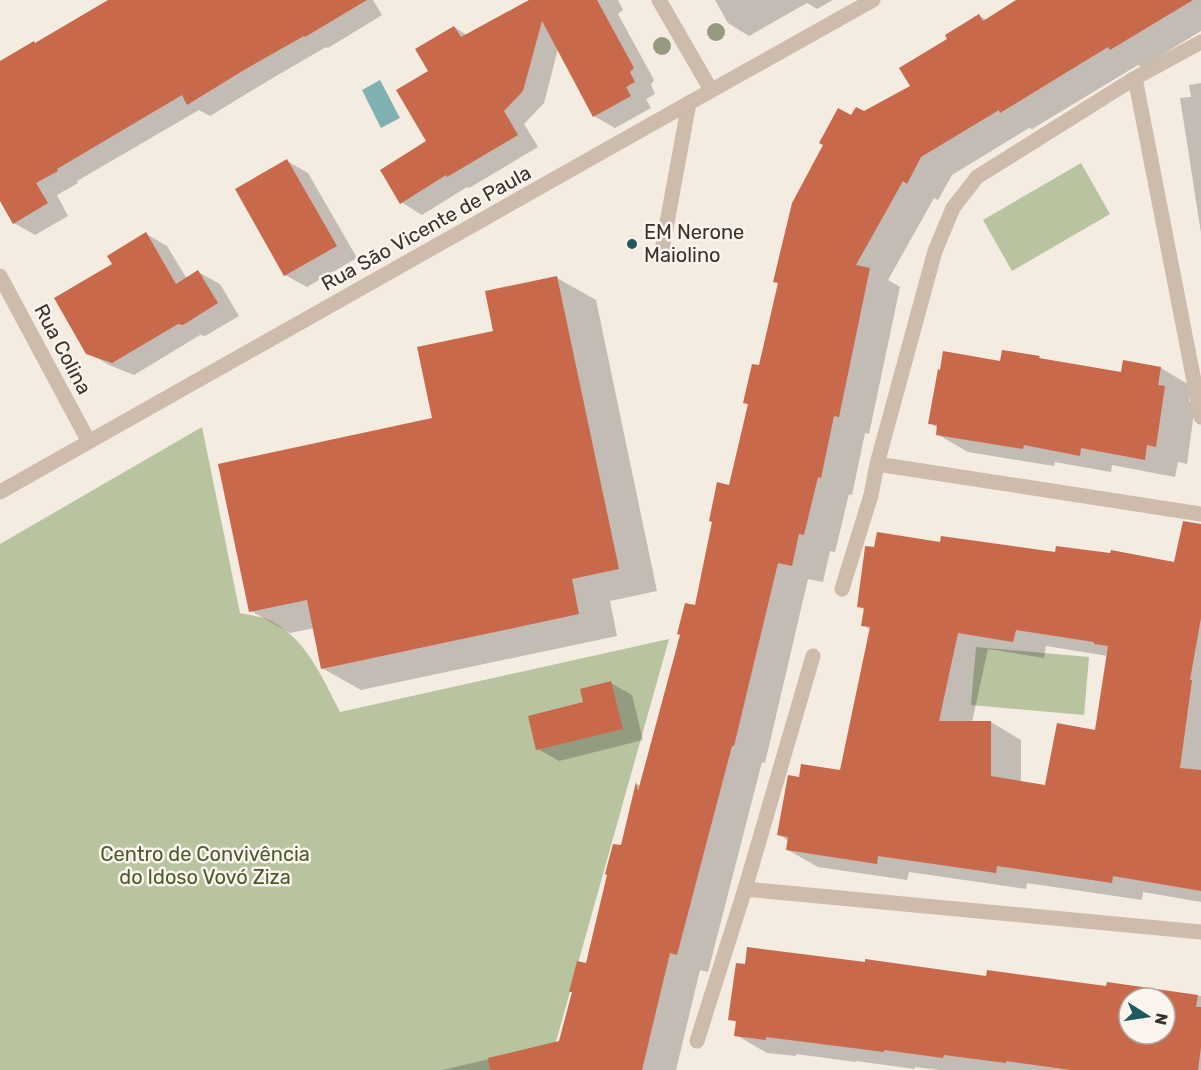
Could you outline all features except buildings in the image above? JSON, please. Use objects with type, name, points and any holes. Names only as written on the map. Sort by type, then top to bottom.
[{"type":"street","points":[[659,0],[711,90]]},
{"type":"street","name":"Rua São Vicente de Paula","points":[[0,492],[873,0]]},
{"type":"street","points":[[842,589],[871,495],[877,464],[935,251],[953,208],[977,177],[1135,78],[1201,42]]},
{"type":"street","points":[[1135,78],[1201,417]]},
{"type":"street","points":[[662,255],[688,103]]},
{"type":"street","name":"Rua Colina","points":[[0,276],[89,442]]},
{"type":"street","points":[[877,464],[1201,514]]},
{"type":"street","points":[[697,1041],[746,889],[813,656]]},
{"type":"street","points":[[746,889],[1201,932]]},
{"type":"green space","points":[[1081,163],[1110,214],[1012,271],[983,220]]},
{"type":"green space","name":"Centro de Convivência do Idoso Vovó Ziza","points":[[202,427],[240,613],[267,619],[292,636],[311,659],[340,712],[669,639],[548,1070],[0,1070],[0,544]]},
{"type":"green space","points":[[976,647],[1089,657],[1084,715],[971,705]]},
{"type":"water","points":[[380,80],[400,118],[381,128],[362,90]]},
{"type":"place","name":"EM Nerone Maiolino","points":[[632,244]]}]
